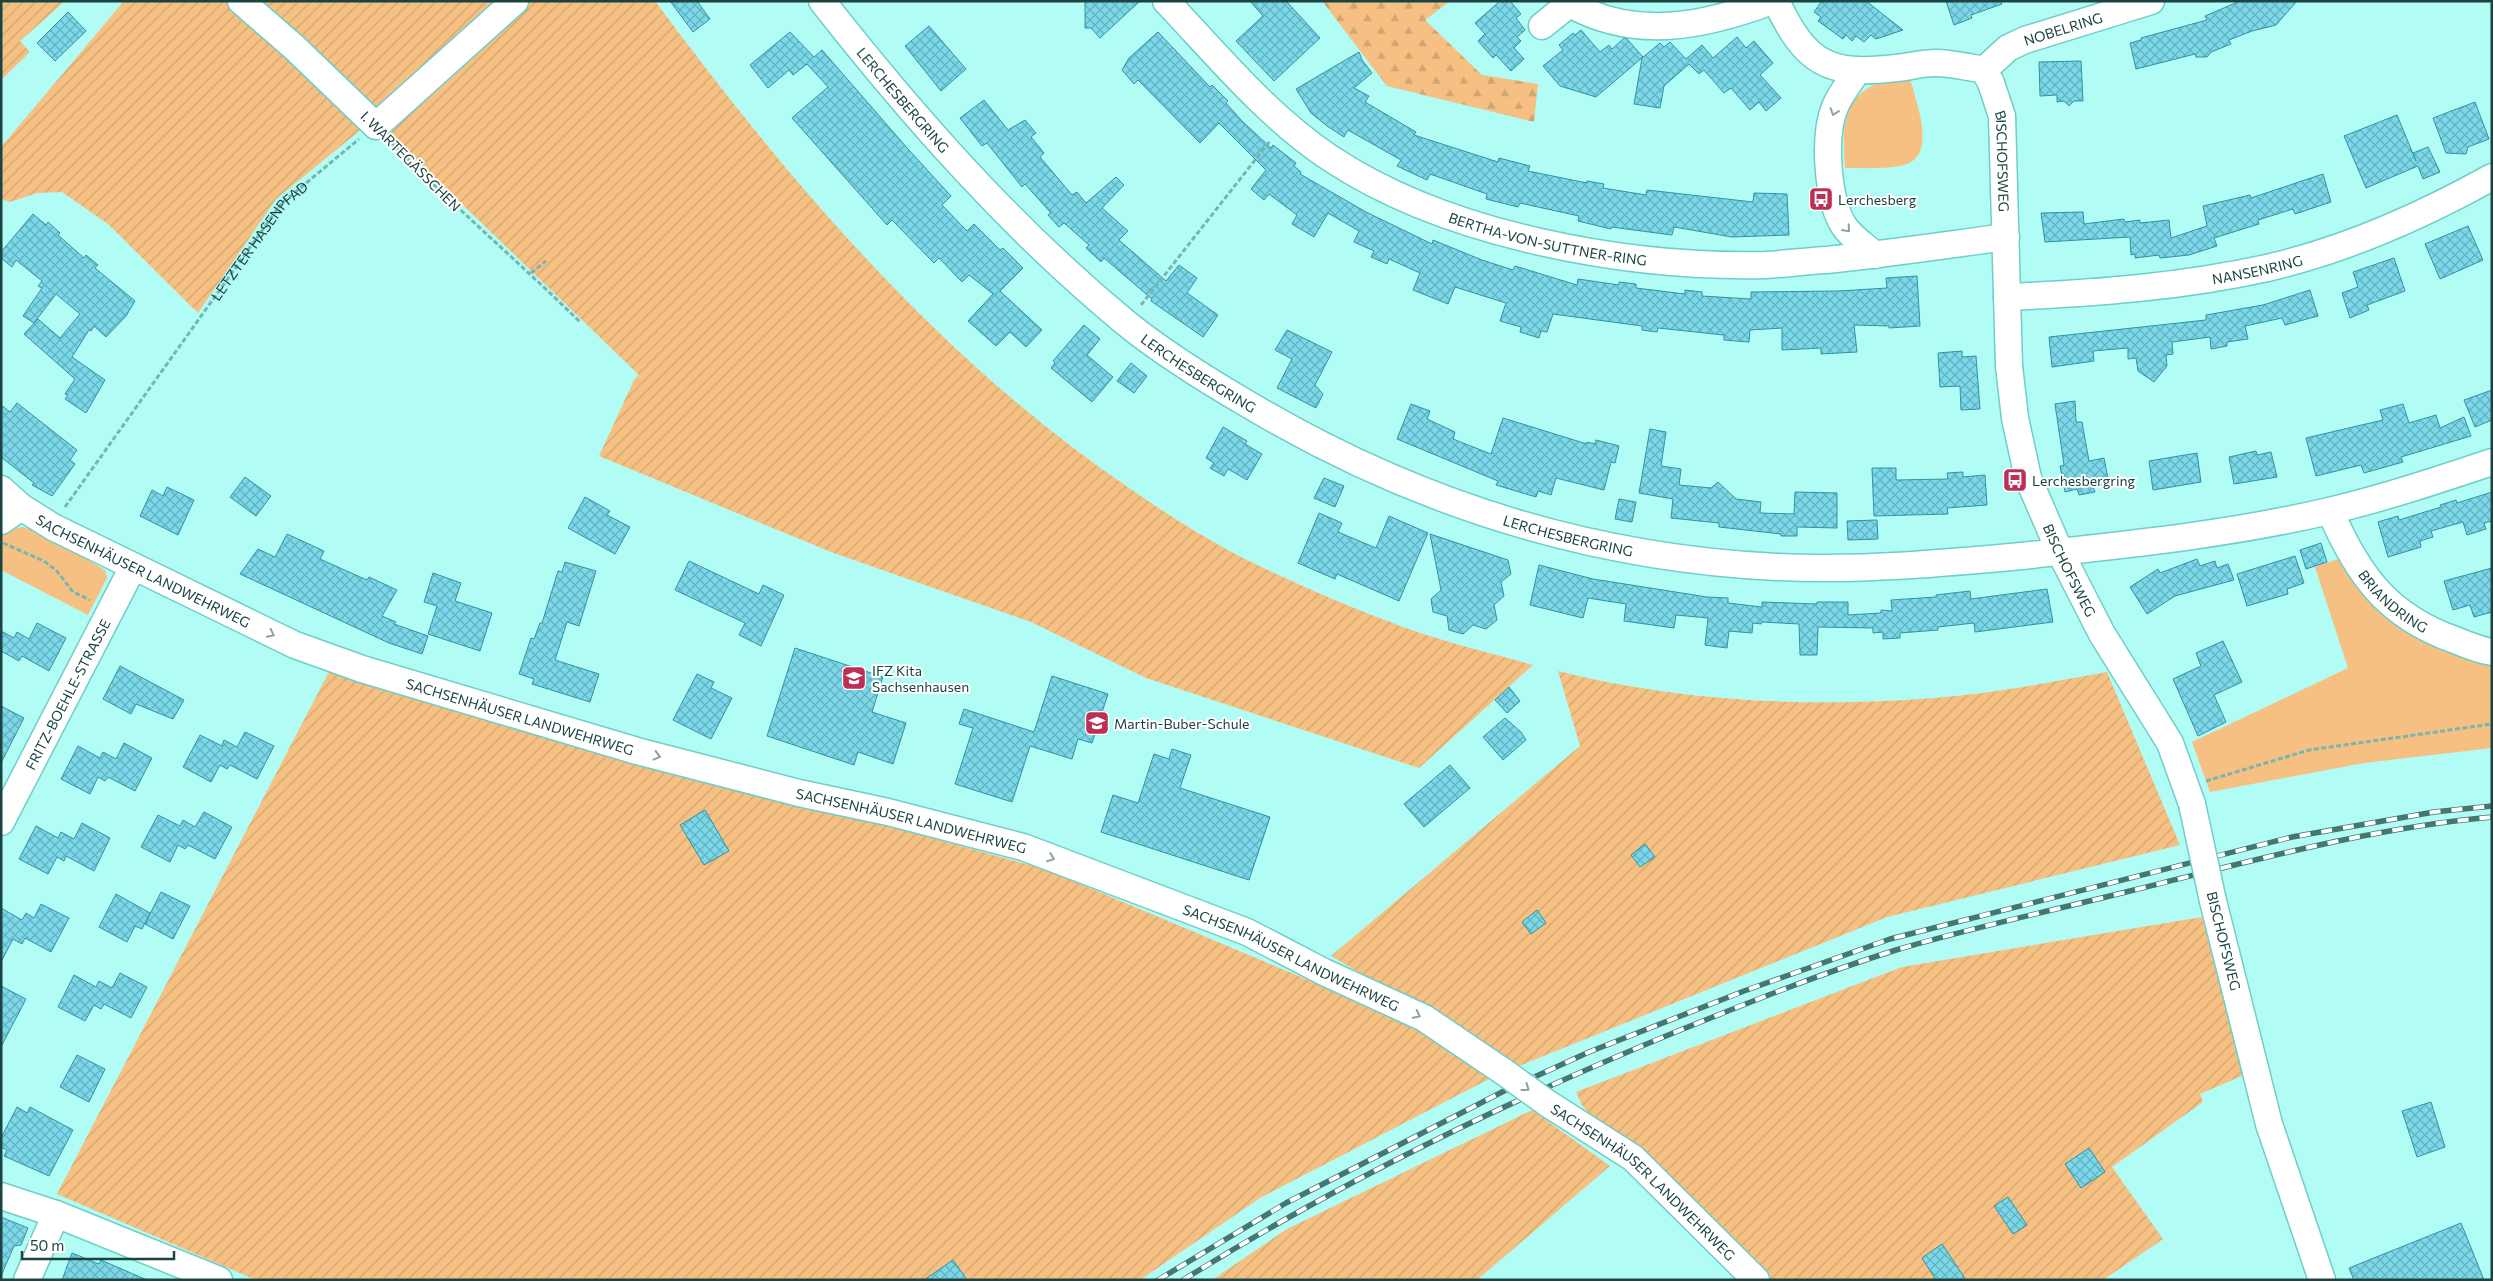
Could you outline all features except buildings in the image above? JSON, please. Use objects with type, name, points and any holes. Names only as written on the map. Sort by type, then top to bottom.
[{"type":"street","name":"I. WARTEGÄSSCHEN","points":[[241,1],[295,48],[376,126]]},
{"type":"street","points":[[376,126],[515,1]]},
{"type":"street","name":"LERCHESBERGRING","points":[[822,1],[862,52],[980,186],[1038,245],[1127,324],[1225,391],[1349,460],[1438,497],[1528,527],[1584,541],[1690,560],[1777,567],[1884,567],[1953,563],[2155,542],[2250,527],[2330,511],[2393,494],[2492,462]]},
{"type":"street","name":"BERTHA-VON-SUTTNER-RING","points":[[1166,1],[1285,123],[1328,157],[1362,178],[1416,203],[1460,219],[1530,240],[1638,258],[1677,262],[1766,265],[1875,255],[2006,237]]},
{"type":"street","points":[[1542,26],[1571,3],[1587,14],[1646,27],[1676,26],[1715,21],[1774,1],[1786,24],[1816,58],[1832,68],[1857,71],[1934,63],[1984,70]]},
{"type":"street","name":"NOBELRING","points":[[1984,70],[2008,48],[2025,40],[2151,1]]},
{"type":"street","name":"BISCHOFSWEG","points":[[1984,70],[1991,83],[2002,116],[2009,366],[2019,435],[2028,478],[2060,552],[2102,634],[2170,743],[2189,796],[2213,901],[2269,1124],[2322,1280]]},
{"type":"street","points":[[1857,71],[1834,108],[1829,127],[1832,196],[1837,214],[1845,228],[1875,255]]},
{"type":"street","name":"NANSENRING","points":[[2007,297],[2111,292],[2196,281],[2268,268],[2318,253],[2412,218],[2492,177]]},
{"type":"street","name":"SACHSENHÄUSER LANDWEHRWEG","points":[[1,489],[11,514],[53,527],[295,646],[362,669],[638,750],[800,793],[888,812],[1023,847],[1247,932],[1324,972],[1424,1018],[1547,1103],[1632,1158],[1756,1280]]},
{"type":"street","name":"BRIANDRING","points":[[2330,511],[2348,550],[2370,582],[2398,611],[2434,633],[2492,652]]},
{"type":"street","name":"FRITZ-BOEHLE-STRASSE","points":[[1,822],[133,567]]},
{"type":"street","points":[[1,1196],[56,1214],[219,1280]]},
{"type":"street","points":[[27,1280],[56,1214]]},
{"type":"path","points":[[1127,324],[1285,123]]},
{"type":"path","name":"I. WARTEGÄSSCHEN","points":[[376,126],[439,192],[531,273],[580,322]]},
{"type":"path","name":"LETZTER HASENPFAD","points":[[53,527],[281,204],[376,126]]},
{"type":"path","points":[[531,273],[546,261]]},
{"type":"path","points":[[1,543],[44,561],[56,570],[73,592],[110,612]]},
{"type":"path","points":[[2189,796],[2309,750],[2492,724]]},
{"type":"green space","points":[[1,1],[65,1],[20,41],[30,52],[1,80]]},
{"type":"green space","points":[[124,1],[655,1],[759,136],[871,264],[930,324],[992,382],[1058,436],[1167,514],[1257,565],[1340,602],[1403,627],[1533,665],[1419,768],[1146,678],[1031,622],[831,552],[599,456],[634,380],[639,375],[374,119],[276,199],[198,313],[108,224],[62,192],[37,193],[10,202],[1,199],[1,147]]},
{"type":"green space","points":[[1322,1],[1450,1],[1425,20],[1482,75],[1538,84],[1534,122],[1387,86]]},
{"type":"green space","points":[[1890,78],[1910,78],[1922,129],[1922,142],[1919,153],[1912,161],[1900,166],[1845,168],[1845,124],[1853,102],[1874,85]]},
{"type":"green space","points":[[22,527],[40,532],[105,570],[107,578],[88,615],[1,570],[1,536],[12,529]]},
{"type":"green space","points":[[2338,559],[2361,587],[2492,662],[2492,748],[2364,763],[2210,792],[2192,742],[2348,668],[2315,567]]},
{"type":"green space","points":[[330,670],[1047,870],[1427,1030],[1489,1079],[1260,1198],[1140,1280],[256,1280],[57,1194]]},
{"type":"green space","points":[[1558,671],[1657,691],[1760,701],[1812,702],[1864,702],[1965,695],[2019,688],[2107,672],[2180,845],[1887,917],[1519,1066],[1331,956],[1580,746]]},
{"type":"green space","points":[[2202,917],[2244,1075],[2200,1094],[2203,1102],[2112,1167],[2163,1239],[2103,1280],[1763,1280],[1598,1124],[1582,1105],[1576,1092],[1902,967]]},
{"type":"green space","points":[[1532,1110],[1610,1166],[1477,1280],[1212,1280],[1287,1229]]},
{"type":"railway","points":[[1158,1280],[1286,1203],[1504,1091],[1589,1052],[1744,991],[1890,939],[2292,837],[2434,812],[2492,806]]},
{"type":"railway","points":[[1183,1280],[1303,1210],[1425,1145],[1488,1115],[1678,1031],[1841,968],[1896,950],[1955,934],[2267,857],[2356,837],[2446,822],[2492,817]]},
{"type":"place","name":"Lerchesberg","points":[[1821,199]]},
{"type":"place","name":"Lerchesbergring","points":[[2015,480]]},
{"type":"place","name":"IFZ Kita Sachsenhausen","points":[[854,678]]},
{"type":"place","name":"Martin-Buber-Schule","points":[[1097,723]]}]
